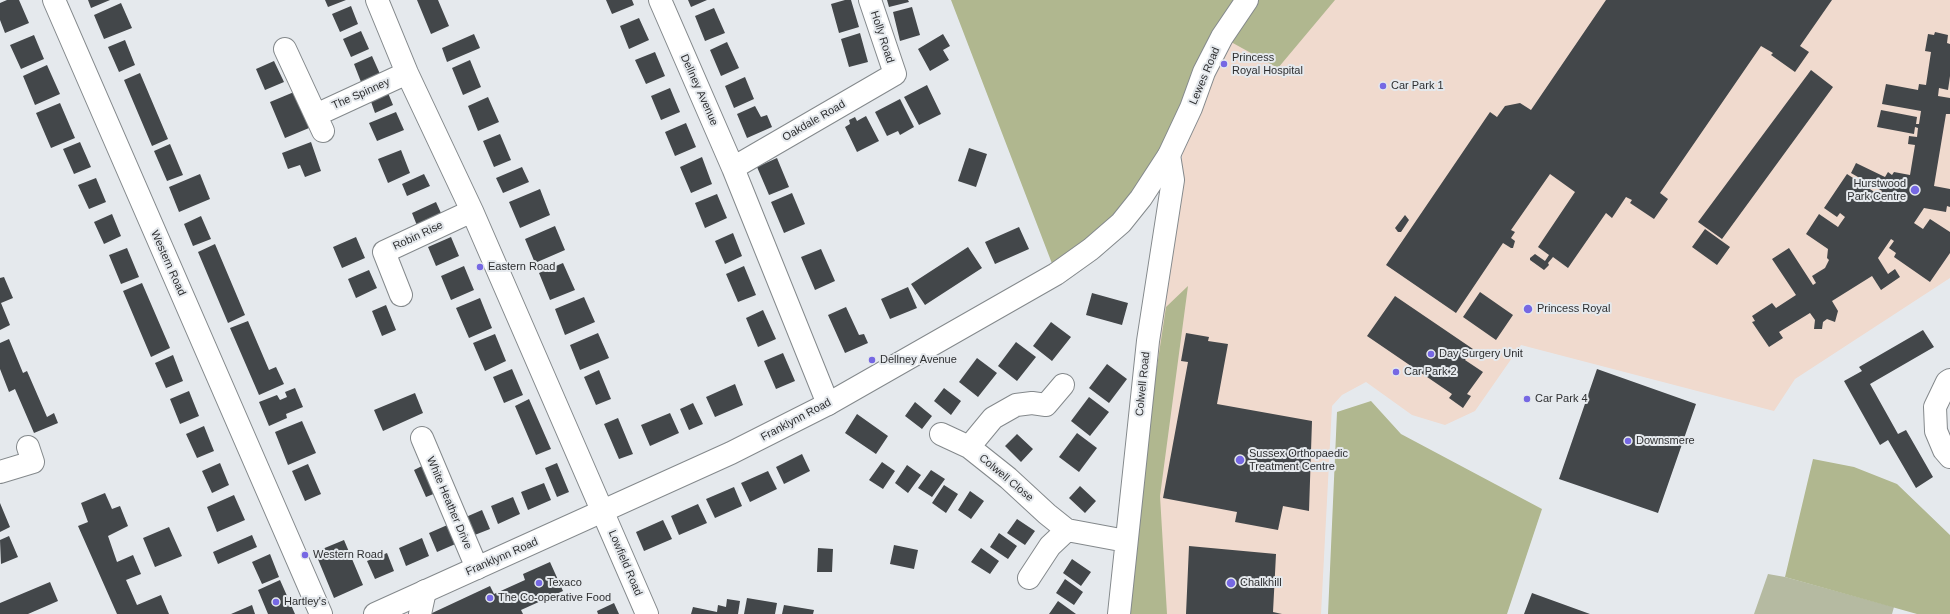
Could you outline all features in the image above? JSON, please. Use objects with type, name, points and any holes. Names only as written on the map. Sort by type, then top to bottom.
[{"type":"street","name":"Western Road","points":[[54,0],[322,614]]},
{"type":"street","points":[[376,0],[407,73],[472,211],[603,511]]},
{"type":"street","name":"Dellney Avenue","points":[[660,0],[734,168],[828,404]]},
{"type":"street","name":"Holly Road","points":[[870,0],[895,74]]},
{"type":"street","name":"Lewes Road","points":[[1169,155],[1191,108],[1208,65],[1222,37],[1247,0]]},
{"type":"street","name":"The Spinney","points":[[285,49],[319,123],[407,73]]},
{"type":"street","name":"Oakdale Road","points":[[734,168],[895,74]]},
{"type":"street","name":"Franklynn Road","points":[[375,614],[732,453],[828,404],[1056,274],[1091,249],[1121,223],[1169,155]]},
{"type":"street","name":"Colwell Road","points":[[1119,614],[1148,341],[1173,180],[1169,155]]},
{"type":"street","name":"Robin Rise","points":[[401,295],[384,252],[472,211]]},
{"type":"street","points":[[1950,380],[1947,382],[1936,407],[1936,430],[1944,450],[1950,457]]},
{"type":"street","points":[[969,447],[993,418],[1016,404],[1032,403],[1046,405],[1063,385]]},
{"type":"street","name":"Colwell Close","points":[[941,434],[969,447],[1008,478],[1047,514],[1067,530],[1126,541]]},
{"type":"street","name":"White Heather Drive","points":[[422,438],[477,568]]},
{"type":"street","points":[[0,472],[33,462],[28,447]]},
{"type":"street","name":"Lowfield Road","points":[[603,511],[648,614]]},
{"type":"street","points":[[1029,578],[1050,546],[1067,530]]},
{"type":"street","points":[[420,614],[425,591]]},
{"type":"shaded area","name":"Princess Royal","points":[[1247,0],[1950,0],[1950,278],[1795,379],[1774,411],[1521,345],[1475,411],[1445,425],[1412,415],[1366,382],[1342,395],[1332,406],[1321,614],[1131,614],[1148,341],[1191,108]]},
{"type":"green space","points":[[951,0],[1335,0],[1278,68],[1222,37],[1121,223],[1056,274]]},
{"type":"green space","points":[[1188,286],[1160,496],[1167,614],[1130,614],[1138,492],[1166,307]]},
{"type":"green space","points":[[1371,401],[1401,434],[1542,509],[1507,614],[1328,614],[1337,412]]},
{"type":"green space","points":[[1813,459],[1854,467],[1897,484],[1950,535],[1950,614],[1917,614],[1785,577]]},
{"type":"green space","points":[[1768,574],[1785,577],[1894,607],[1892,614],[1754,614]]},
{"type":"building","points":[[7,0],[19,0],[29,23],[5,33],[0,20],[0,3]]},
{"type":"building","points":[[88,0],[110,0],[91,8]]},
{"type":"building","points":[[325,0],[346,0],[328,7]]},
{"type":"building","points":[[417,0],[438,0],[449,26],[431,34]]},
{"type":"building","points":[[606,0],[632,0],[634,5],[612,14]]},
{"type":"building","points":[[688,0],[707,0],[691,7]]},
{"type":"building","points":[[851,0],[859,27],[839,33],[831,4]]},
{"type":"building","points":[[887,0],[908,0],[909,2],[889,7]]},
{"type":"building","name":"Princess Royal","points":[[1606,0],[1832,0],[1800,46],[1809,52],[1795,72],[1771,55],[1773,53],[1761,46],[1660,193],[1668,199],[1654,219],[1630,203],[1632,200],[1626,197],[1612,218],[1606,213],[1568,268],[1553,257],[1548,263],[1549,265],[1544,270],[1530,260],[1530,258],[1535,254],[1545,261],[1549,255],[1538,247],[1575,192],[1550,174],[1511,230],[1515,232],[1511,238],[1515,241],[1513,248],[1503,243],[1456,313],[1386,265],[1490,112],[1497,117],[1505,106],[1520,103],[1531,110]]},
{"type":"building","points":[[121,3],[132,28],[104,39],[94,15]]},
{"type":"building","points":[[351,6],[358,24],[340,32],[332,14]]},
{"type":"building","points":[[912,7],[920,35],[900,41],[893,12]]},
{"type":"building","points":[[714,8],[725,33],[705,41],[695,16]]},
{"type":"building","points":[[639,18],[649,40],[629,49],[620,26]]},
{"type":"building","points":[[361,31],[369,49],[351,57],[343,39]]},
{"type":"building","name":"Hurstwood Park Centre","points":[[1935,32],[1948,35],[1947,43],[1950,44],[1950,76],[1948,90],[1939,88],[1938,96],[1950,98],[1950,114],[1946,114],[1934,186],[1950,189],[1950,207],[1947,206],[1946,212],[1924,208],[1914,223],[1923,229],[1930,219],[1950,232],[1950,253],[1930,282],[1894,257],[1896,253],[1889,248],[1894,241],[1891,239],[1878,258],[1888,274],[1895,269],[1900,277],[1881,290],[1872,276],[1832,301],[1838,311],[1835,322],[1827,319],[1823,322],[1822,329],[1814,329],[1815,320],[1810,313],[1779,332],[1783,338],[1769,347],[1752,322],[1755,321],[1752,316],[1772,303],[1776,308],[1796,295],[1772,259],[1789,248],[1813,285],[1816,283],[1812,276],[1825,268],[1829,260],[1827,258],[1828,249],[1806,234],[1819,214],[1838,227],[1845,217],[1840,213],[1837,217],[1824,208],[1847,174],[1879,195],[1882,191],[1851,173],[1856,163],[1885,177],[1888,172],[1892,175],[1894,172],[1910,175],[1915,145],[1908,144],[1909,136],[1917,137],[1918,128],[1915,127],[1914,134],[1877,127],[1881,110],[1917,117],[1916,124],[1919,124],[1921,111],[1882,104],[1886,84],[1918,90],[1919,84],[1926,85],[1931,52],[1925,51],[1928,34],[1934,35]]},
{"type":"building","points":[[860,33],[868,62],[849,67],[841,39]]},
{"type":"building","points":[[474,34],[480,48],[447,62],[442,48]]},
{"type":"building","points":[[943,34],[950,46],[943,50],[949,60],[930,71],[918,49]]},
{"type":"building","points":[[34,35],[44,59],[21,69],[10,45]]},
{"type":"building","points":[[125,40],[135,65],[119,72],[108,47]]},
{"type":"building","points":[[727,42],[739,68],[721,76],[710,50]]},
{"type":"building","points":[[655,52],[665,76],[646,84],[635,60]]},
{"type":"building","points":[[372,56],[380,74],[361,82],[354,64]]},
{"type":"building","points":[[470,60],[481,87],[463,95],[452,68]]},
{"type":"building","points":[[274,61],[284,82],[265,90],[256,69]]},
{"type":"building","points":[[47,65],[60,94],[35,105],[23,76]]},
{"type":"building","points":[[1811,70],[1833,87],[1722,239],[1698,222]]},
{"type":"building","points":[[140,73],[168,139],[152,146],[124,80]]},
{"type":"building","points":[[745,77],[754,99],[734,108],[725,86]]},
{"type":"building","points":[[927,85],[941,114],[919,125],[904,97]]},
{"type":"building","points":[[386,88],[393,105],[375,113],[369,96]]},
{"type":"building","points":[[670,88],[680,112],[661,120],[651,96]]},
{"type":"building","points":[[294,92],[309,128],[285,138],[270,102]]},
{"type":"building","points":[[488,97],[499,122],[478,131],[468,106]]},
{"type":"building","points":[[900,99],[914,127],[900,135],[898,131],[887,136],[875,112]]},
{"type":"building","points":[[60,103],[75,138],[51,148],[36,113]]},
{"type":"building","points":[[755,106],[761,117],[767,115],[772,127],[747,138],[737,114]]},
{"type":"building","points":[[396,112],[404,130],[377,141],[369,123]]},
{"type":"building","points":[[866,116],[879,141],[857,152],[845,127],[850,124],[849,120],[855,117],[857,121]]},
{"type":"building","points":[[686,123],[696,147],[675,156],[665,132]]},
{"type":"building","points":[[500,134],[511,160],[494,167],[483,141]]},
{"type":"building","points":[[80,142],[91,167],[74,174],[63,149]]},
{"type":"building","points":[[311,142],[321,171],[305,177],[300,165],[288,169],[282,153]]},
{"type":"building","points":[[170,144],[183,175],[167,181],[154,151]]},
{"type":"building","points":[[969,148],[987,154],[976,187],[958,181]]},
{"type":"building","points":[[401,150],[410,173],[388,183],[378,159]]},
{"type":"building","points":[[702,157],[712,184],[691,193],[680,167]]},
{"type":"building","points":[[777,158],[789,187],[769,195],[757,167]]},
{"type":"building","points":[[522,167],[529,182],[503,193],[496,178]]},
{"type":"building","points":[[200,174],[210,199],[179,212],[169,187]]},
{"type":"building","points":[[424,174],[430,186],[407,196],[402,184]]},
{"type":"building","points":[[96,178],[106,202],[89,209],[78,185]]},
{"type":"building","points":[[540,189],[550,215],[520,228],[509,202]]},
{"type":"building","points":[[792,193],[805,224],[784,233],[771,202]]},
{"type":"building","points":[[717,194],[727,218],[705,228],[695,203]]},
{"type":"building","points":[[436,202],[445,222],[420,233],[412,213]]},
{"type":"building","points":[[112,214],[121,236],[104,244],[94,222]]},
{"type":"building","points":[[1405,215],[1409,220],[1401,232],[1398,232],[1395,228]]},
{"type":"building","points":[[201,216],[211,239],[193,246],[184,224]]},
{"type":"building","points":[[555,226],[565,250],[535,263],[525,239]]},
{"type":"building","points":[[1019,227],[1029,249],[995,264],[985,242]]},
{"type":"building","points":[[1705,229],[1730,247],[1717,265],[1692,247]]},
{"type":"building","points":[[733,233],[742,256],[725,264],[715,241]]},
{"type":"building","points":[[356,237],[365,258],[342,268],[333,247]]},
{"type":"building","points":[[451,237],[459,256],[436,266],[428,247]]},
{"type":"building","points":[[215,244],[245,315],[228,323],[198,252]]},
{"type":"building","points":[[968,247],[982,268],[925,305],[911,284]]},
{"type":"building","points":[[127,248],[139,277],[121,284],[109,255]]},
{"type":"building","points":[[821,249],[835,281],[815,290],[801,257]]},
{"type":"building","points":[[563,263],[575,290],[550,300],[539,273]]},
{"type":"building","points":[[464,266],[474,290],[451,300],[441,276]]},
{"type":"building","points":[[744,266],[756,295],[738,302],[726,274]]},
{"type":"building","points":[[369,270],[377,288],[356,298],[348,279]]},
{"type":"building","points":[[4,277],[13,298],[1,303],[10,325],[0,330],[0,278]]},
{"type":"building","points":[[142,283],[170,348],[151,357],[123,291]]},
{"type":"building","points":[[908,287],[917,308],[890,319],[881,299]]},
{"type":"building","points":[[1480,292],[1513,315],[1496,340],[1463,317]]},
{"type":"building","points":[[1092,293],[1128,303],[1122,325],[1086,315]]},
{"type":"building","name":"Day Surgery Unit","points":[[1395,296],[1473,349],[1465,360],[1483,372],[1467,394],[1471,396],[1463,408],[1449,398],[1452,394],[1367,336]]},
{"type":"building","points":[[584,297],[595,322],[565,335],[555,309]]},
{"type":"building","points":[[480,298],[492,328],[469,338],[456,308]]},
{"type":"building","points":[[386,305],[396,330],[382,336],[372,311]]},
{"type":"building","points":[[846,307],[859,335],[864,334],[868,343],[845,353],[828,315]]},
{"type":"building","points":[[763,310],[776,339],[758,347],[746,318]]},
{"type":"building","points":[[248,321],[269,370],[276,367],[284,384],[259,395],[230,328]]},
{"type":"building","points":[[1051,322],[1071,337],[1052,361],[1033,346]]},
{"type":"building","points":[[1923,330],[1934,347],[1870,384],[1898,434],[1906,430],[1933,477],[1916,488],[1888,440],[1880,445],[1844,381],[1862,371],[1859,367]]},
{"type":"building","points":[[598,333],[609,358],[580,370],[570,345]]},
{"type":"building","name":"Sussex Orthopaedic Treatment Centre","points":[[1186,333],[1209,337],[1208,341],[1228,344],[1217,404],[1312,421],[1309,511],[1283,506],[1278,530],[1235,522],[1237,512],[1163,498],[1188,362],[1181,361]]},
{"type":"building","points":[[495,334],[506,361],[485,371],[473,343]]},
{"type":"building","points":[[9,339],[23,373],[27,371],[47,417],[54,413],[58,423],[34,433],[15,389],[9,392],[0,369],[0,343]]},
{"type":"building","points":[[1016,342],[1036,357],[1017,381],[998,366]]},
{"type":"building","points":[[783,353],[795,381],[776,389],[764,361]]},
{"type":"building","points":[[173,355],[183,381],[166,388],[155,363]]},
{"type":"building","points":[[977,358],[997,373],[978,397],[959,382]]},
{"type":"building","points":[[1107,364],[1127,379],[1109,403],[1089,388]]},
{"type":"building","points":[[512,369],[523,395],[504,403],[493,377]]},
{"type":"building","name":"Downsmere","points":[[1597,369],[1696,404],[1658,513],[1559,479]]},
{"type":"building","points":[[599,370],[611,399],[596,405],[584,377]]},
{"type":"building","points":[[735,384],[743,405],[715,417],[706,397]]},
{"type":"building","points":[[295,388],[303,407],[286,414],[287,418],[269,426],[259,402],[277,395],[280,400],[287,397],[285,392]]},
{"type":"building","points":[[944,388],[961,401],[951,415],[934,401]]},
{"type":"building","points":[[189,391],[199,416],[180,424],[170,399]]},
{"type":"building","points":[[415,393],[423,413],[383,431],[374,410]]},
{"type":"building","points":[[1089,397],[1109,412],[1090,436],[1071,421]]},
{"type":"building","points":[[529,399],[551,449],[536,455],[515,406]]},
{"type":"building","points":[[915,402],[932,416],[922,429],[905,416]]},
{"type":"building","points":[[693,403],[703,424],[689,430],[680,409]]},
{"type":"building","points":[[670,413],[679,433],[650,446],[641,425]]},
{"type":"building","points":[[857,414],[888,436],[876,454],[845,433]]},
{"type":"building","points":[[618,418],[633,454],[619,459],[604,424]]},
{"type":"building","points":[[302,421],[316,453],[288,465],[275,432]]},
{"type":"building","points":[[204,426],[214,451],[197,458],[186,434]]},
{"type":"building","points":[[1077,433],[1097,448],[1079,472],[1059,457]]},
{"type":"building","points":[[1017,434],[1033,449],[1021,462],[1005,446]]},
{"type":"building","points":[[802,454],[810,471],[784,484],[776,467]]},
{"type":"building","points":[[882,462],[895,471],[883,489],[869,480]]},
{"type":"building","points":[[220,463],[229,485],[212,493],[202,471]]},
{"type":"building","points":[[557,463],[569,492],[557,497],[545,468]]},
{"type":"building","points":[[308,464],[321,494],[305,501],[292,471]]},
{"type":"building","points":[[424,465],[436,493],[426,497],[414,470]]},
{"type":"building","points":[[907,465],[921,475],[908,493],[895,483]]},
{"type":"building","points":[[931,470],[945,479],[932,497],[918,488]]},
{"type":"building","points":[[768,471],[777,489],[750,502],[741,483]]},
{"type":"building","points":[[544,483],[551,500],[528,510],[521,492]]},
{"type":"building","points":[[944,485],[958,494],[946,513],[932,503]]},
{"type":"building","points":[[1080,486],[1096,501],[1085,513],[1069,498]]},
{"type":"building","points":[[734,487],[742,506],[715,518],[706,499]]},
{"type":"building","points":[[970,491],[984,501],[971,519],[958,510]]},
{"type":"building","points":[[105,493],[112,509],[120,506],[128,526],[108,536],[117,562],[133,555],[141,574],[126,580],[137,605],[161,595],[169,614],[117,614],[78,526],[88,522],[81,503]]},
{"type":"building","points":[[234,495],[245,520],[217,532],[207,507]]},
{"type":"building","points":[[513,497],[520,514],[498,524],[491,506]]},
{"type":"building","points":[[0,503],[10,527],[0,532]]},
{"type":"building","points":[[698,504],[707,523],[679,535],[671,516]]},
{"type":"building","points":[[482,510],[490,529],[467,538],[459,520]]},
{"type":"building","points":[[1017,519],[1035,531],[1025,545],[1007,533]]},
{"type":"building","points":[[663,520],[672,539],[644,551],[636,532]]},
{"type":"building","points":[[452,523],[460,542],[437,552],[429,533]]},
{"type":"building","points":[[169,527],[182,556],[155,567],[143,538]]},
{"type":"building","points":[[999,533],[1017,546],[1008,559],[990,547]]},
{"type":"building","points":[[252,535],[257,547],[218,564],[213,552]]},
{"type":"building","points":[[9,536],[18,557],[1,564],[0,540]]},
{"type":"building","points":[[422,538],[429,556],[406,566],[399,548]]},
{"type":"building","points":[[344,540],[363,585],[334,598],[315,552]]},
{"type":"building","points":[[894,545],[918,550],[914,569],[890,564]]},
{"type":"building","name":"Chalkhill","points":[[1189,546],[1276,554],[1273,612],[1282,614],[1186,614]]},
{"type":"building","points":[[818,548],[833,549],[832,572],[817,572]]},
{"type":"building","points":[[981,548],[999,561],[990,574],[971,562]]},
{"type":"building","points":[[387,553],[394,571],[375,579],[367,561]]},
{"type":"building","points":[[270,554],[279,577],[262,584],[252,562]]},
{"type":"building","points":[[1072,559],[1091,572],[1081,586],[1063,573]]},
{"type":"building","points":[[550,562],[563,591],[521,610],[523,614],[430,614],[490,586],[494,594],[525,580],[523,574]]},
{"type":"building","points":[[1065,579],[1083,592],[1074,605],[1056,593]]},
{"type":"building","name":"Hartley's","points":[[280,580],[295,614],[268,614],[258,590]]},
{"type":"building","points":[[50,582],[58,601],[28,614],[0,614],[0,603]]},
{"type":"building","points":[[1532,593],[1590,614],[1524,614]]},
{"type":"building","points":[[747,598],[777,603],[775,614],[744,614]]},
{"type":"building","points":[[727,599],[740,601],[738,614],[691,614],[693,607],[717,612],[718,605],[726,607]]},
{"type":"building","points":[[1058,601],[1076,614],[1049,614]]},
{"type":"building","points":[[614,603],[619,614],[598,614],[597,611]]},
{"type":"building","points":[[252,605],[255,614],[231,614]]},
{"type":"building","points":[[784,605],[814,610],[813,614],[782,614]]},
{"type":"place","name":"Princess Royal Hospital","points":[[1224,64]]},
{"type":"place","name":"Car Park 1","points":[[1383,86]]},
{"type":"place","name":"Hurstwood Park Centre","points":[[1915,190]]},
{"type":"place","name":"Eastern Road","points":[[480,267]]},
{"type":"place","name":"Princess Royal","points":[[1528,309]]},
{"type":"place","name":"Day Surgery Unit","points":[[1431,354]]},
{"type":"place","name":"Dellney Avenue","points":[[872,360]]},
{"type":"place","name":"Car Park 2","points":[[1396,372]]},
{"type":"place","name":"Car Park 4","points":[[1527,399]]},
{"type":"place","name":"Downsmere","points":[[1628,441]]},
{"type":"place","name":"Sussex Orthopaedic Treatment Centre","points":[[1240,460]]},
{"type":"place","name":"Western Road","points":[[305,555]]},
{"type":"place","name":"Texaco","points":[[539,583]]},
{"type":"place","name":"Chalkhill","points":[[1231,583]]},
{"type":"place","name":"The Co-operative Food","points":[[490,598]]},
{"type":"place","name":"Hartley's","points":[[276,602]]}]
